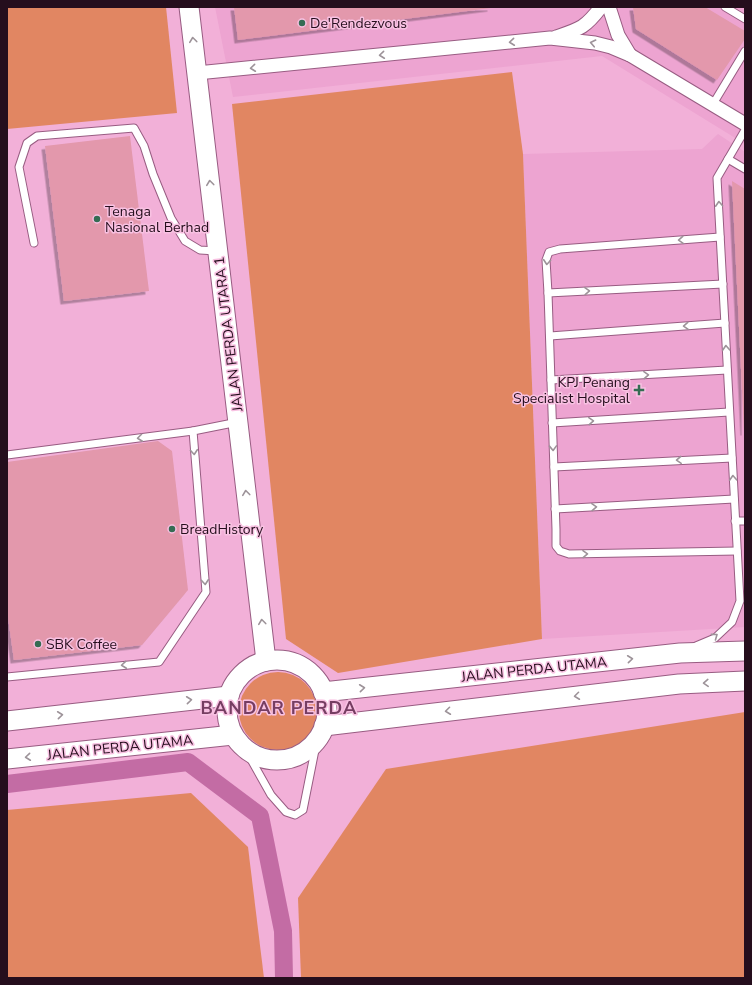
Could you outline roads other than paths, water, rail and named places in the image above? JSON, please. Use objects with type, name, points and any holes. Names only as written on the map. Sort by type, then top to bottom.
[{"type":"street","name":"JALAN PERDA UTARA 1","points":[[189,7],[266,661]]},
{"type":"street","points":[[197,74],[550,38],[579,29],[590,22],[601,7]]},
{"type":"street","points":[[609,7],[618,35],[630,56]]},
{"type":"street","points":[[550,38],[595,43],[630,56],[745,124]]},
{"type":"street","name":"JALAN PERDA UTAMA","points":[[323,692],[680,653],[745,650]]},
{"type":"street","points":[[281,660],[296,664],[309,672],[319,682],[325,696],[327,711],[320,733],[305,751],[290,758],[274,760],[258,756],[239,741],[228,719],[227,708],[233,685],[242,674],[253,666],[266,661],[281,660]]},
{"type":"street","points":[[320,733],[679,684],[745,681]]},
{"type":"street","points":[[7,721],[229,696]]},
{"type":"street","name":"JALAN PERDA UTAMA","points":[[7,759],[239,741]]},
{"type":"lane","points":[[725,7],[745,19]]},
{"type":"lane","points":[[713,104],[745,51]]},
{"type":"lane","points":[[34,243],[19,167],[27,143],[37,136],[134,128],[144,146],[152,174],[171,218],[185,242],[200,250],[218,252]]},
{"type":"lane","points":[[680,653],[715,638],[732,622],[742,601],[736,551],[717,178],[745,130]]},
{"type":"lane","points":[[728,159],[745,170]]},
{"type":"lane","points":[[720,237],[560,249],[548,252],[546,260],[550,336],[556,546],[560,551],[569,554],[736,551]]},
{"type":"lane","points":[[548,293],[723,284]]},
{"type":"lane","points":[[550,336],[725,323]]},
{"type":"lane","points":[[551,380],[727,370]]},
{"type":"lane","points":[[552,423],[729,412]]},
{"type":"lane","points":[[7,455],[193,431],[238,422]]},
{"type":"lane","points":[[7,677],[159,662],[206,592],[193,431]]},
{"type":"lane","points":[[554,467],[732,458]]},
{"type":"lane","points":[[555,509],[734,499]]},
{"type":"lane","points":[[735,521],[745,521]]},
{"type":"lane","points":[[239,741],[271,795],[286,812],[295,815],[303,810],[320,733]]},
{"type":"waterway","points":[[7,784],[188,762],[260,816],[283,931],[284,978]]},
{"type":"place","name":"De'Rendezvous","points":[[302,23]]},
{"type":"place","name":"Tenaga Nasional Berhad","points":[[97,219]]},
{"type":"place","name":"KPJ Penang Specialist Hospital","points":[[639,390]]},
{"type":"place","name":"BreadHistory","points":[[172,529]]},
{"type":"place","name":"SBK Coffee","points":[[38,644]]},
{"type":"district","name":"BANDAR PERDA","points":[[279,708]]}]
